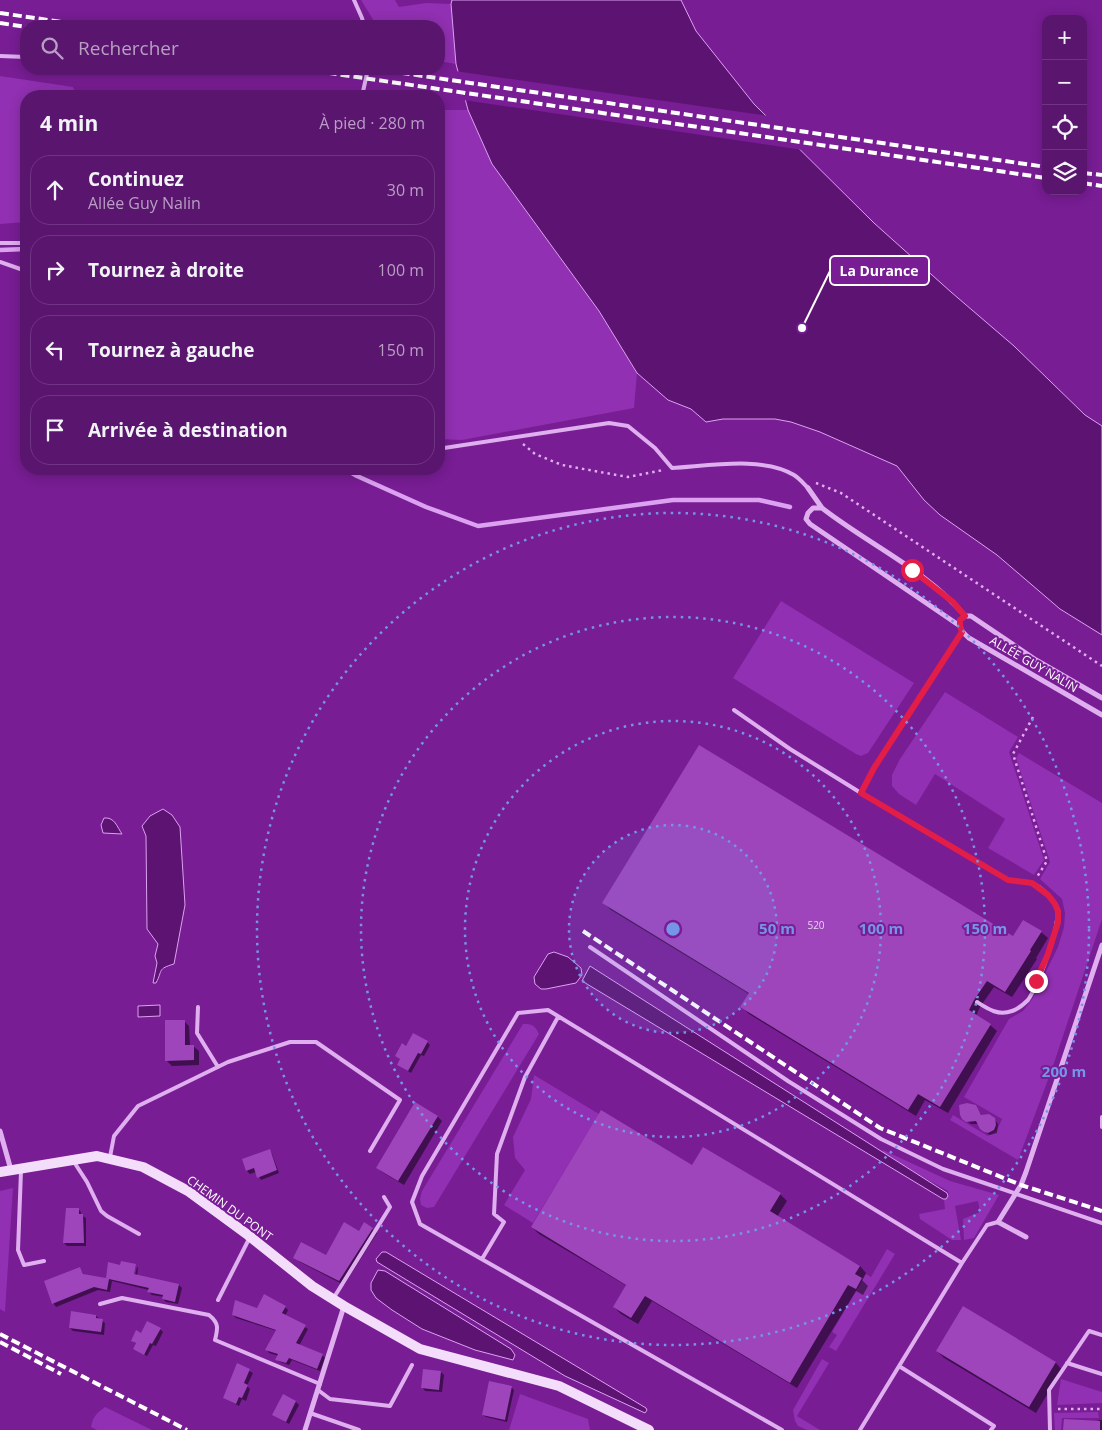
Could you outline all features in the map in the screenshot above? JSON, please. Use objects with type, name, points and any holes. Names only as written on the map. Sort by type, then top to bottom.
[{"type":"street","points":[[808,488],[822,508]]},
{"type":"street","points":[[822,508],[813,508],[808,513],[806,518],[810,524],[960,626]]},
{"type":"street","name":"ALLÉE GUY NALIN","points":[[822,508],[912,570],[953,602],[965,616],[971,616],[1036,660],[1102,698]]},
{"type":"street","points":[[962,632],[960,620],[965,616]]},
{"type":"street","name":"ALLÉE GUY NALIN","points":[[962,632],[1102,715]]},
{"type":"street","points":[[1026,1237],[998,1222],[1026,1172],[1102,945]]},
{"type":"street","points":[[0,1131],[16,1169]]},
{"type":"street","name":"CHEMIN DU PONT","points":[[0,1172],[96,1156],[143,1167],[188,1191],[333,1300],[420,1349],[559,1386],[650,1430]]},
{"type":"street","points":[[305,1430],[344,1306]]},
{"type":"lane","points":[[354,0],[362,20]]},
{"type":"lane","points":[[0,56],[20,57]]},
{"type":"lane","points":[[363,90],[367,75]]},
{"type":"lane","points":[[0,243],[20,243]]},
{"type":"lane","points":[[0,262],[20,269]]},
{"type":"lane","points":[[445,448],[609,424],[628,426],[655,448],[672,468],[754,463],[778,468],[796,475],[808,488]]},
{"type":"lane","points":[[861,793],[874,768],[962,632]]},
{"type":"lane","points":[[734,710],[790,749],[1008,880],[1032,883],[1048,895],[1058,911],[1058,922],[1048,954],[1028,999],[1022,1006],[1012,1011],[1001,1013],[992,1011],[977,1002]]},
{"type":"lane","points":[[590,947],[788,1080],[881,1139],[942,1169],[1102,1222]]},
{"type":"lane","points":[[198,1006],[197,1033],[218,1067]]},
{"type":"lane","points":[[782,1430],[420,1224],[412,1202],[422,1176],[518,1013],[548,1010],[962,1263]]},
{"type":"lane","points":[[482,1259],[504,1222],[494,1214],[497,1154],[525,1077],[558,1017]]},
{"type":"lane","points":[[110,1160],[114,1136],[138,1106],[228,1062],[290,1042],[316,1042],[400,1100],[370,1151]]},
{"type":"lane","points":[[1102,1117],[1102,1127]]},
{"type":"lane","points":[[72,1160],[87,1182],[101,1210],[107,1216],[139,1234]]},
{"type":"lane","points":[[16,1169],[21,1199],[18,1250],[24,1265],[44,1261]]},
{"type":"lane","points":[[333,1300],[390,1207],[384,1197]]},
{"type":"lane","points":[[860,1430],[987,1225],[998,1222]]},
{"type":"lane","points":[[218,1300],[250,1236]]},
{"type":"lane","points":[[100,1304],[122,1298],[209,1315],[216,1321],[218,1327],[215,1340],[320,1384]]},
{"type":"lane","points":[[1050,1430],[1049,1390],[1089,1331],[1102,1335]]},
{"type":"lane","points":[[1067,1363],[1102,1374]]},
{"type":"lane","points":[[318,1390],[330,1399],[390,1406],[412,1365]]},
{"type":"lane","points":[[899,1366],[994,1426],[992,1430]]},
{"type":"lane","points":[[310,1413],[359,1430]]},
{"type":"path","points":[[515,438],[535,454],[562,464],[600,472],[628,477],[672,468]]},
{"type":"path","points":[[796,475],[841,493],[1102,666]]},
{"type":"path","points":[[1032,883],[1047,861],[1013,754],[1033,717]]},
{"type":"path","points":[[1049,1410],[1102,1409]]},
{"type":"shaded area","points":[[361,0],[395,0],[399,7],[426,3],[451,4],[456,64],[445,62],[445,20],[373,20]]},
{"type":"shaded area","points":[[452,0],[681,0],[696,31],[754,104],[874,223],[1014,346],[1085,415],[1102,426],[1102,635],[1060,609],[997,555],[940,515],[924,500],[897,466],[820,432],[791,422],[775,419],[723,419],[706,422],[691,409],[668,400],[637,373],[599,311],[492,164],[468,110],[456,64]]},
{"type":"shaded area","points":[[0,76],[73,87],[74,90],[20,90],[20,222],[0,224]]},
{"type":"shaded area","points":[[445,110],[468,110],[492,164],[599,311],[637,373],[634,408],[462,440],[445,439]]},
{"type":"shaded area","points":[[781,601],[914,683],[868,753],[861,756],[856,754],[733,678]]},
{"type":"shaded area","points":[[945,692],[1018,737],[1009,752],[1044,860],[1034,875],[988,848],[1005,819],[935,774],[916,805],[899,794],[892,786],[892,775],[900,759]]},
{"type":"shaded area","points":[[1019,753],[1102,803],[1102,919],[1052,1069],[1018,1160],[950,1120],[953,1115],[988,1136],[997,1130],[1002,1119],[964,1097],[1009,1019],[1023,1011],[1033,998],[1058,947],[1064,927],[1065,913],[1062,899],[1040,879],[1050,862],[1016,758]]},
{"type":"shaded area","points":[[163,809],[172,815],[180,827],[185,905],[174,964],[161,970],[156,983],[153,983],[158,944],[147,929],[146,836],[142,826],[150,816]]},
{"type":"shaded area","points":[[104,818],[111,819],[122,834],[103,833],[101,825]]},
{"type":"shaded area","points":[[554,952],[568,957],[581,968],[582,975],[576,983],[541,989],[535,984],[534,977],[548,954]]},
{"type":"shaded area","points":[[590,966],[947,1193],[948,1196],[946,1199],[943,1199],[582,981]]},
{"type":"shaded area","points":[[160,1005],[160,1016],[138,1017],[138,1006]]},
{"type":"shaded area","points":[[523,1024],[533,1026],[539,1034],[434,1207],[427,1208],[421,1205],[422,1191]]},
{"type":"shaded area","points":[[534,1075],[599,1114],[533,1223],[504,1205],[525,1170],[515,1158],[513,1137],[531,1099]]},
{"type":"shaded area","points":[[883,1150],[950,1181],[999,1195],[974,1238],[964,1240],[963,1219],[980,1212],[978,1201],[955,1206],[961,1240],[952,1240],[920,1219],[919,1214],[945,1209],[944,1200],[949,1195],[948,1191],[882,1154]]},
{"type":"shaded area","points":[[13,1188],[5,1312],[0,1309],[0,1191]]},
{"type":"shaded area","points":[[887,1249],[895,1254],[836,1351],[829,1347],[837,1335],[832,1332],[866,1274],[871,1277]]},
{"type":"shaded area","points":[[382,1252],[386,1252],[647,1410],[645,1413],[565,1376],[377,1262],[376,1259]]},
{"type":"shaded area","points":[[378,1270],[385,1271],[511,1349],[515,1355],[513,1360],[475,1350],[422,1329],[392,1310],[376,1298],[371,1290],[371,1283]]},
{"type":"shaded area","points":[[822,1359],[829,1363],[797,1416],[820,1430],[807,1430],[798,1426],[793,1410]]},
{"type":"shaded area","points":[[1061,1379],[1102,1392],[1102,1403],[1057,1405]]},
{"type":"shaded area","points":[[520,1394],[588,1419],[590,1430],[509,1430]]},
{"type":"shaded area","points":[[105,1407],[152,1430],[97,1430],[91,1427],[96,1415]]},
{"type":"shaded area","points":[[1098,1412],[1099,1418],[1062,1418],[1061,1430],[1055,1430],[1054,1413]]},
{"type":"pier","points":[[455,71],[769,116],[803,150],[463,100]]},
{"type":"building","points":[[699,745],[1013,936],[1023,920],[1042,931],[1005,992],[987,981],[974,1000],[969,1010],[991,1024],[940,1107],[918,1094],[908,1110],[740,1007],[749,993],[602,903]]},
{"type":"building","points":[[165,1020],[185,1020],[185,1045],[194,1045],[194,1060],[165,1061]]},
{"type":"building","points":[[413,1033],[428,1041],[421,1054],[418,1053],[408,1071],[397,1065],[400,1059],[395,1056],[402,1043],[406,1046]]},
{"type":"building","points":[[415,1102],[438,1116],[398,1181],[376,1168]]},
{"type":"building","points":[[967,1103],[976,1105],[981,1115],[989,1114],[995,1118],[996,1125],[994,1130],[988,1133],[984,1132],[976,1121],[966,1122],[962,1119],[959,1105]]},
{"type":"building","points":[[601,1110],[692,1165],[703,1147],[781,1193],[770,1211],[860,1266],[855,1274],[862,1278],[856,1289],[848,1285],[790,1383],[645,1296],[631,1318],[613,1307],[626,1285],[531,1227]]},
{"type":"building","points":[[270,1149],[277,1170],[257,1178],[254,1168],[246,1171],[242,1159]]},
{"type":"building","points":[[66,1208],[79,1208],[79,1214],[83,1214],[84,1243],[63,1243]]},
{"type":"building","points":[[344,1222],[359,1231],[364,1222],[373,1228],[339,1281],[293,1258],[301,1242],[326,1255]]},
{"type":"building","points":[[121,1261],[136,1264],[134,1274],[179,1284],[175,1302],[162,1299],[163,1295],[147,1292],[149,1288],[109,1279],[107,1290],[94,1287],[52,1304],[44,1281],[80,1267],[83,1274],[106,1278],[108,1262],[120,1265]]},
{"type":"building","points":[[264,1294],[286,1306],[282,1313],[306,1325],[296,1343],[323,1354],[317,1369],[289,1358],[286,1363],[275,1360],[278,1354],[265,1350],[276,1330],[232,1315],[235,1300],[257,1308]]},
{"type":"building","points":[[963,1306],[1056,1362],[1029,1407],[936,1351]]},
{"type":"building","points":[[71,1311],[96,1315],[96,1318],[103,1319],[101,1332],[69,1328]]},
{"type":"building","points":[[147,1321],[161,1328],[144,1355],[133,1349],[136,1343],[131,1341],[136,1330],[141,1333]]},
{"type":"building","points":[[237,1363],[250,1369],[244,1383],[248,1385],[242,1398],[239,1397],[236,1404],[223,1398]]},
{"type":"building","points":[[423,1369],[441,1371],[439,1390],[421,1388]]},
{"type":"building","points":[[489,1381],[512,1386],[505,1420],[482,1415]]},
{"type":"building","points":[[283,1394],[296,1401],[286,1422],[272,1415]]},
{"type":"building","points":[[1064,1419],[1100,1421],[1100,1430],[1063,1430]]},
{"type":"waterway","points":[[0,250],[20,249]]},
{"type":"waterway","points":[[355,475],[426,507],[478,526],[673,500],[759,500],[790,507]]},
{"type":"railway","points":[[0,13],[48,20]]},
{"type":"railway","points":[[0,23],[20,26]]},
{"type":"railway","points":[[343,75],[1042,177]]},
{"type":"railway","points":[[416,75],[1042,166]]},
{"type":"railway","points":[[1087,173],[1102,175]]},
{"type":"railway","points":[[1087,184],[1102,186]]},
{"type":"railway","points":[[583,931],[880,1128],[1021,1185],[1102,1211]]},
{"type":"railway","points":[[0,1334],[187,1430]]},
{"type":"railway","points":[[0,1342],[61,1374]]},
{"type":"place","name":"La Durance","points":[[802,328]]},
{"type":"route","points":[[912,570],[953,602],[965,616],[960,620],[962,632],[874,768],[861,793],[1008,880],[1032,883],[1048,895],[1058,911],[1058,922],[1048,954],[1036,981]]}]
